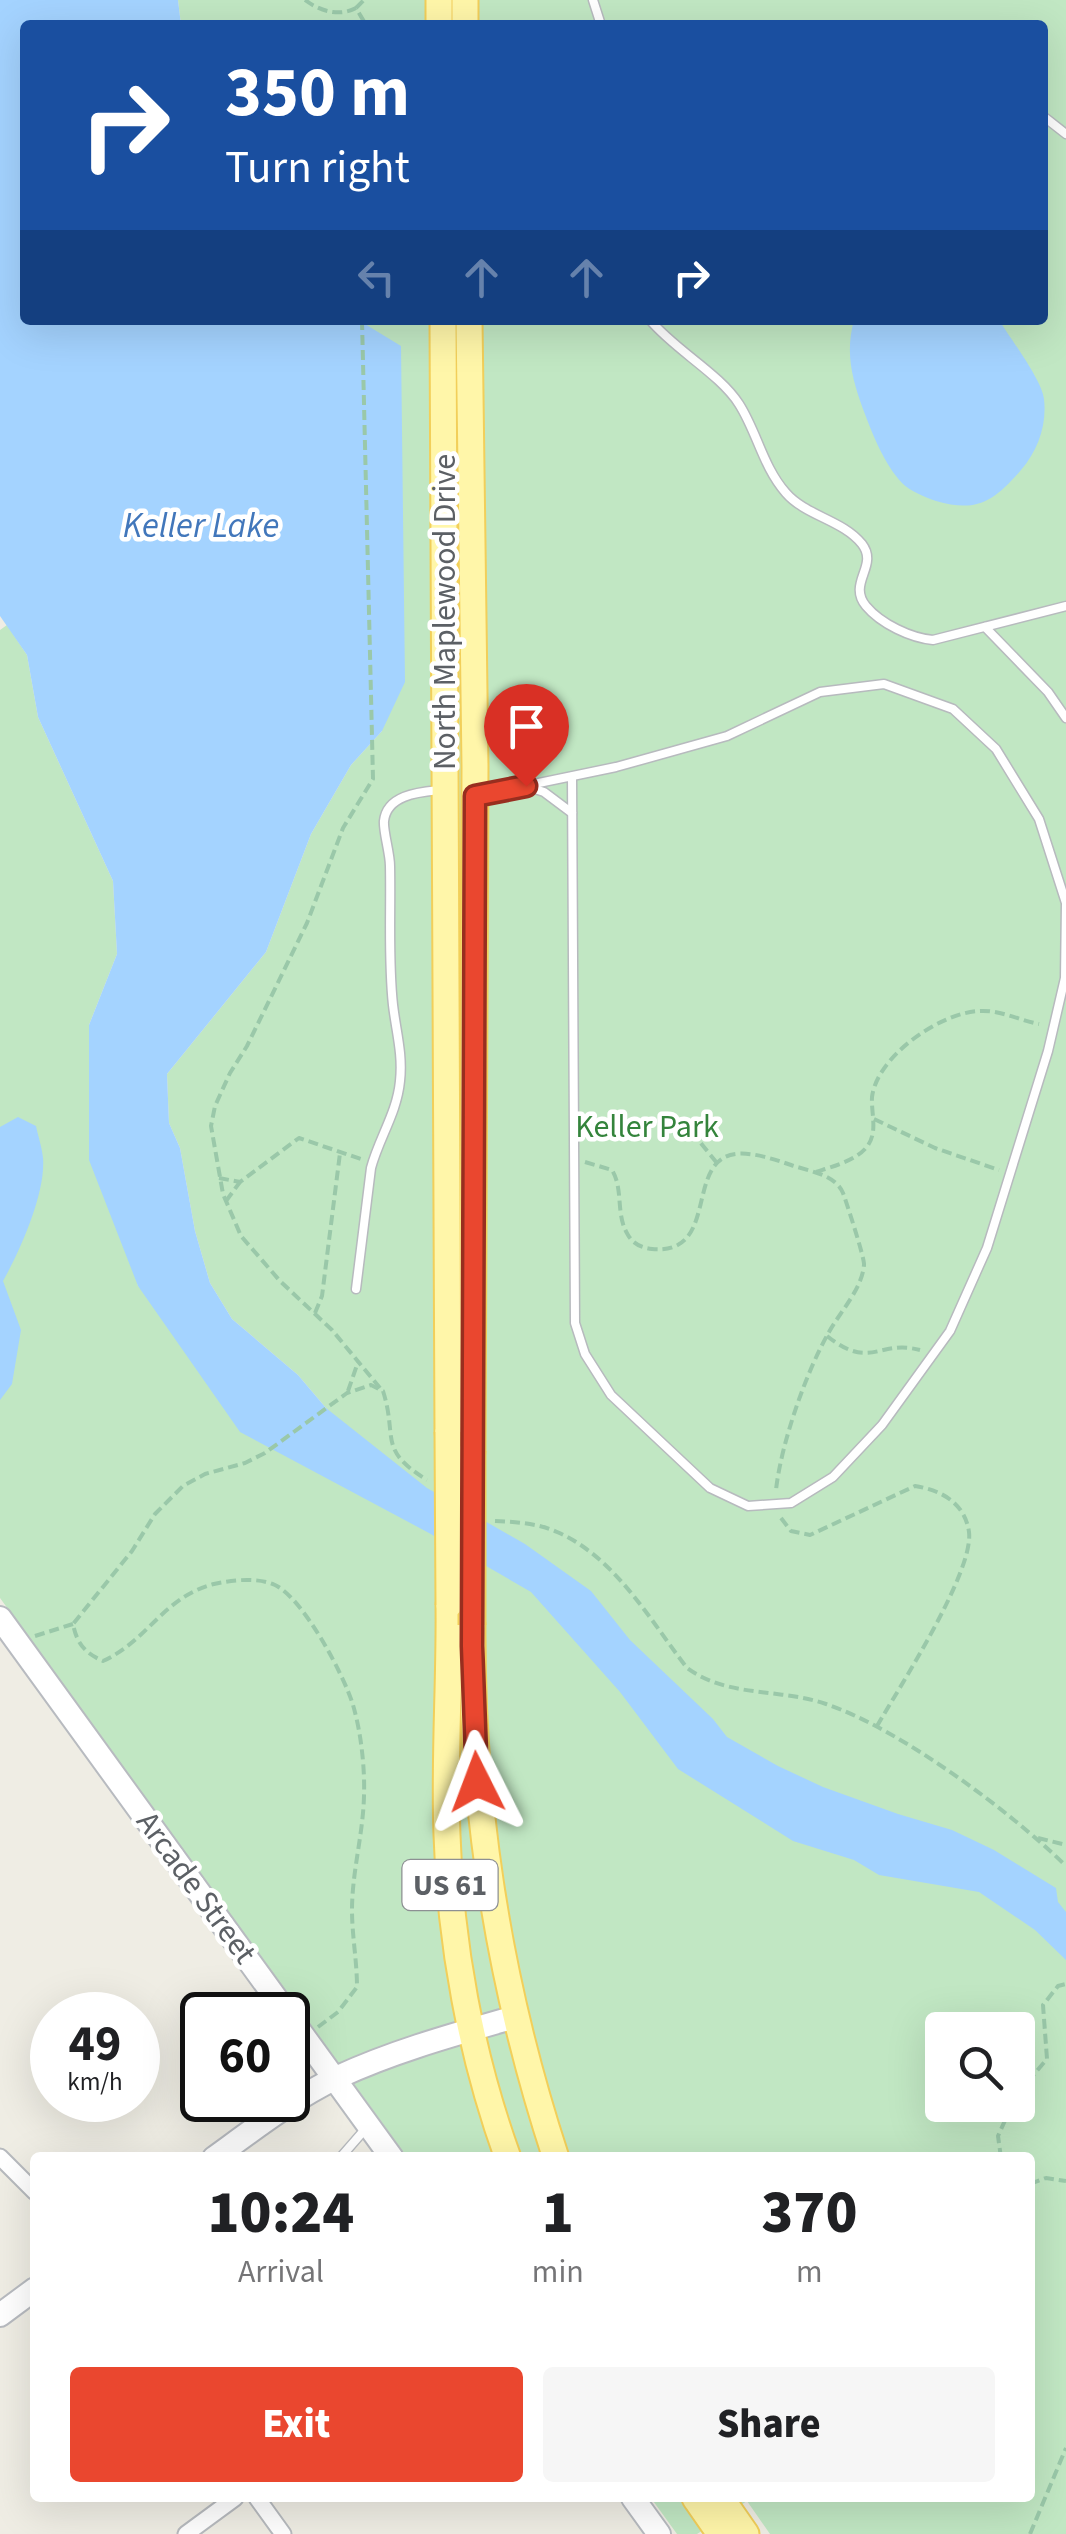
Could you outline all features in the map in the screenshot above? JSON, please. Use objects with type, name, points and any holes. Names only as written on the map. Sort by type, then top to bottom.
[{"type":"main road","name":"North Maplewood Drive","points":[[442,325],[447,1836],[458,1954],[472,2030],[506,2152]]},
{"type":"main road","name":"North Maplewood Drive","points":[[469,325],[475,796],[472,1625],[477,1782],[500,1945],[515,2017],[554,2152]]},
{"type":"main road","points":[[697,2502],[720,2534]]},
{"type":"main road","points":[[724,2502],[746,2534]]},
{"type":"street","name":"Arcade Street","points":[[0,1618],[388,2152]]},
{"type":"street","points":[[222,2152],[274,2114],[336,2078],[515,2017]]},
{"type":"street","points":[[0,2158],[30,2186]]},
{"type":"street","points":[[0,2316],[30,2294]]},
{"type":"street","points":[[186,2534],[230,2502]]},
{"type":"street","points":[[259,2502],[283,2534]]},
{"type":"street","points":[[636,2502],[659,2534]]},
{"type":"lane","points":[[655,325],[740,405],[786,493],[858,539],[868,552],[868,566],[859,579],[859,594],[868,609],[914,638],[933,640],[1066,606]]},
{"type":"lane","points":[[985,627],[1048,692],[1066,718]]},
{"type":"lane","points":[[475,796],[572,776],[727,736],[820,692],[884,684],[953,708],[996,749],[1038,819],[1066,903],[1065,978],[987,1248],[950,1331],[882,1424],[833,1477],[791,1504],[748,1506],[710,1488],[611,1395],[585,1354],[575,1323],[572,776]]},
{"type":"lane","points":[[526,786],[544,792],[572,813]]},
{"type":"lane","points":[[356,1289],[373,1163],[393,1116],[402,1050],[393,1004],[390,864],[384,821],[392,806],[412,793],[445,790]]},
{"type":"lane","points":[[345,2152],[369,2125]]},
{"type":"path","points":[[304,0],[328,12],[347,13],[364,0]]},
{"type":"path","points":[[356,8],[363,20]]},
{"type":"path","points":[[362,325],[374,779],[343,828],[307,923],[215,1106],[211,1126],[219,1178],[241,1236],[383,1391],[393,1450],[399,1460],[428,1480]]},
{"type":"path","points":[[574,1156],[612,1170],[618,1179],[618,1208],[630,1239],[645,1249],[660,1250],[690,1233],[708,1177],[717,1163],[736,1153],[816,1172],[866,1148],[873,1132],[872,1096],[879,1078],[910,1042],[938,1023],[965,1013],[986,1011],[1054,1026]]},
{"type":"path","points":[[874,1119],[966,1160],[1010,1173]]},
{"type":"path","points":[[682,1120],[717,1163]]},
{"type":"path","points":[[226,1201],[240,1182],[299,1138],[373,1163]]},
{"type":"path","points":[[315,1313],[322,1296],[341,1172],[340,1153]]},
{"type":"path","points":[[219,1178],[240,1182]]},
{"type":"path","points":[[827,1336],[856,1354],[870,1355],[900,1347],[933,1354]]},
{"type":"path","points":[[347,1393],[358,1362]]},
{"type":"path","points":[[34,1636],[74,1624],[132,1550],[154,1514],[183,1486],[205,1474],[266,1454],[347,1393],[371,1385],[383,1391]]},
{"type":"path","points":[[492,1521],[539,1526],[585,1548],[624,1584],[677,1655],[697,1675],[758,1694],[809,1698],[877,1726],[950,1774],[1066,1866]]},
{"type":"path","points":[[74,1624],[76,1640],[88,1655],[103,1662],[144,1635],[167,1607],[187,1592],[213,1584],[254,1580],[275,1585],[303,1612],[348,1690],[365,1794],[352,1912],[358,1987],[338,2012],[315,2030]]},
{"type":"path","points":[[1033,1837],[1066,1844]]},
{"type":"path","points":[[1035,2073],[1047,2060],[1043,2004],[1058,1986],[1066,1984]]},
{"type":"path","points":[[1000,2152],[998,2136],[1004,2122]]},
{"type":"path","points":[[1035,2182],[1046,2178],[1066,2181]]},
{"type":"path","points":[[1030,2534],[1066,2448]]},
{"type":"green space","name":"Keller Park","points":[[178,0],[1066,0],[1066,2534],[770,2534],[748,2502],[1035,2502],[1035,2152],[403,2152],[310,2024],[310,1992],[287,1992],[0,1598],[0,630],[7,625],[27,655],[38,717],[113,881],[117,954],[89,1025],[138,1286],[326,1408],[298,1375],[232,1319],[210,1283],[195,1231],[180,1148],[169,1123],[167,1074],[266,952],[311,834],[351,765],[382,731],[331,325],[1048,325],[1048,20],[180,20]]},
{"type":"green space","name":"Keller Park","points":[[654,2502],[745,2502],[697,2534],[677,2534]]},
{"type":"water","name":"Keller Lake","points":[[0,0],[178,0],[180,20],[20,20],[20,325],[367,325],[401,346],[405,682],[382,731],[351,765],[311,834],[266,952],[167,1074],[169,1123],[180,1148],[195,1231],[210,1283],[232,1319],[298,1375],[326,1408],[427,1488],[525,1544],[591,1591],[630,1640],[727,1737],[823,1787],[952,1830],[1056,1888],[1058,1902],[1066,1912],[1066,1960],[1035,1930],[979,1892],[879,1875],[854,1860],[793,1841],[678,1769],[620,1692],[531,1592],[240,1432],[138,1286],[89,1160],[89,1025],[117,954],[113,881],[38,717],[27,655],[0,616]]},
{"type":"water","points":[[853,325],[1002,325],[1038,381],[1044,399],[1043,428],[1021,470],[993,497],[974,505],[932,499],[902,483],[879,448],[856,387]]},
{"type":"water","points":[[18,1117],[36,1126],[43,1172],[30,1221],[3,1281],[21,1330],[12,1384],[0,1400],[0,1127]]},
{"type":"route","points":[[477,1782],[472,1700],[475,796],[526,786]]}]
